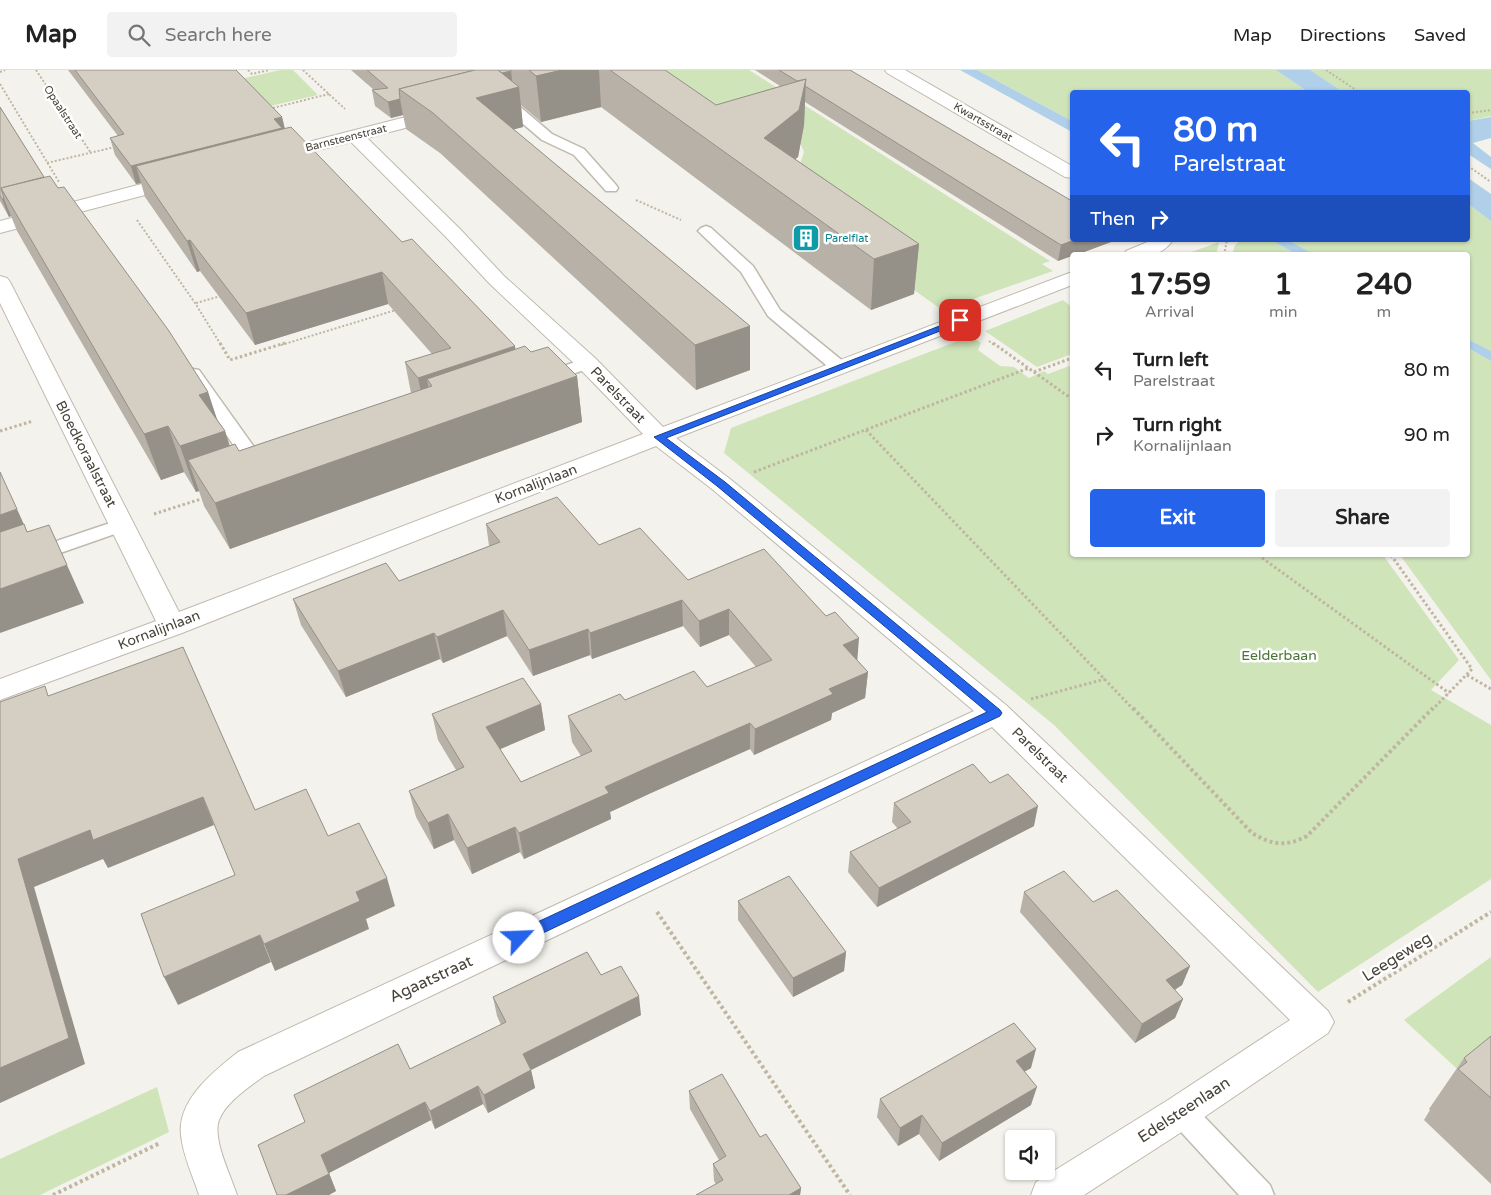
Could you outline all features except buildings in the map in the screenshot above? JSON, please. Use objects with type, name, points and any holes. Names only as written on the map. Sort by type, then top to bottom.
[{"type":"street","name":"Kwartsstraat","points":[[894,70],[1070,172]]},
{"type":"street","points":[[482,102],[508,95]]},
{"type":"street","name":"Barnsteenstraat","points":[[261,160],[454,109]]},
{"type":"street","name":"Parelstraat","points":[[362,134],[497,280],[587,363],[659,437],[721,484],[996,713],[1316,1022]]},
{"type":"street","points":[[0,227],[195,176]]},
{"type":"street","points":[[1141,252],[1158,246],[1161,242]]},
{"type":"street","name":"Kornalijnlaan","points":[[0,690],[172,626],[838,366],[1070,279]]},
{"type":"street","name":"Bloedkoraalstraat","points":[[0,282],[172,626]]},
{"type":"street","name":"Agaatstraat","points":[[198,1134],[201,1115],[222,1087],[251,1064],[996,713]]},
{"type":"street","name":"Edelsteenlaan","points":[[1050,1195],[1181,1112],[1316,1022]]},
{"type":"street","points":[[198,1134],[218,1195]]},
{"type":"lane","points":[[508,95],[547,137],[580,152],[611,188]]},
{"type":"lane","points":[[75,207],[86,223]]},
{"type":"lane","points":[[706,231],[747,270],[774,313],[838,366]]},
{"type":"lane","points":[[185,362],[265,476]]},
{"type":"lane","points":[[523,386],[587,363]]},
{"type":"lane","points":[[201,498],[284,470]]},
{"type":"lane","points":[[0,567],[122,525]]},
{"type":"lane","points":[[1181,1112],[1258,1195]]},
{"type":"path","points":[[0,72],[5,70]]},
{"type":"path","name":"Opaalstraat","points":[[36,70],[90,153]]},
{"type":"path","points":[[248,70],[252,74],[269,70]]},
{"type":"path","points":[[303,70],[329,94],[362,134]]},
{"type":"path","points":[[1326,70],[1356,90]]},
{"type":"path","points":[[0,84],[75,207]]},
{"type":"path","points":[[262,111],[329,94]]},
{"type":"path","points":[[1470,113],[1491,110]]},
{"type":"path","name":"Opaalstraat","points":[[47,163],[119,146]]},
{"type":"path","points":[[1470,167],[1491,182]]},
{"type":"path","points":[[611,188],[706,231]]},
{"type":"path","points":[[120,195],[195,303],[230,360],[402,308]]},
{"type":"path","points":[[195,303],[224,296]]},
{"type":"path","points":[[960,320],[1070,398]]},
{"type":"path","points":[[1033,372],[1070,359]]},
{"type":"path","points":[[721,484],[1029,368]]},
{"type":"path","points":[[866,430],[1252,833],[1266,842],[1281,845],[1294,844],[1308,836],[1472,669],[1392,557]]},
{"type":"path","points":[[122,525],[201,498]]},
{"type":"path","points":[[1261,557],[1449,693]]},
{"type":"path","points":[[1467,674],[1491,689]]},
{"type":"path","points":[[996,713],[1044,694],[1105,679]]},
{"type":"path","points":[[651,904],[850,1195]]},
{"type":"path","name":"Leegeweg","points":[[1316,1022],[1491,912]]},
{"type":"path","points":[[53,1195],[160,1143],[198,1134]]},
{"type":"green space","points":[[280,70],[293,70],[318,95],[188,125],[165,96]]},
{"type":"green space","points":[[643,70],[749,70],[1050,261],[1042,264],[1053,271],[942,310],[761,180],[799,167],[804,152],[799,140],[748,122]]},
{"type":"green space","points":[[977,70],[1276,70],[1305,90],[1070,90],[1070,120]]},
{"type":"green space","points":[[1310,70],[1491,70],[1491,116],[1470,121],[1470,90],[1340,90]]},
{"type":"green space","points":[[1470,205],[1491,221],[1491,351],[1470,340],[1470,252],[1310,252],[1292,242],[1470,242]]},
{"type":"green space","points":[[1219,242],[1217,252],[1191,252]]},
{"type":"green space","points":[[1239,242],[1275,242],[1293,252],[1233,252],[1235,245]]},
{"type":"green space","points":[[1063,300],[1070,305],[1070,355],[1037,367],[985,331]]},
{"type":"green space","name":"Eelderbaan","points":[[971,336],[981,343],[978,350],[1000,366],[1014,367],[1029,378],[1044,371],[1048,374],[1070,366],[1070,557],[1384,557],[1459,660],[1431,690],[1491,725],[1491,879],[1318,992],[1054,725],[724,453],[731,428]]},
{"type":"green space","points":[[1470,349],[1491,361],[1491,680],[1401,557],[1470,557]]},
{"type":"green space","points":[[1491,957],[1491,1100],[1404,1020]]},
{"type":"green space","points":[[157,1087],[169,1132],[40,1195],[0,1195],[0,1159]]},
{"type":"water","points":[[960,70],[977,70],[1070,120],[1070,131]]},
{"type":"water","points":[[1276,70],[1310,70],[1340,90],[1305,90]]},
{"type":"water","points":[[1491,117],[1491,138],[1473,143],[1491,157],[1491,169],[1470,155],[1470,121]]},
{"type":"water","points":[[1470,179],[1491,194],[1491,221],[1470,205]]},
{"type":"water","points":[[1275,242],[1292,242],[1310,252],[1293,252]]},
{"type":"water","points":[[1470,340],[1491,351],[1491,361],[1470,349]]},
{"type":"place","name":"Parelflat","points":[[806,238]]},
{"type":"route","points":[[519,938],[996,713],[721,484],[659,437],[960,320]]}]
